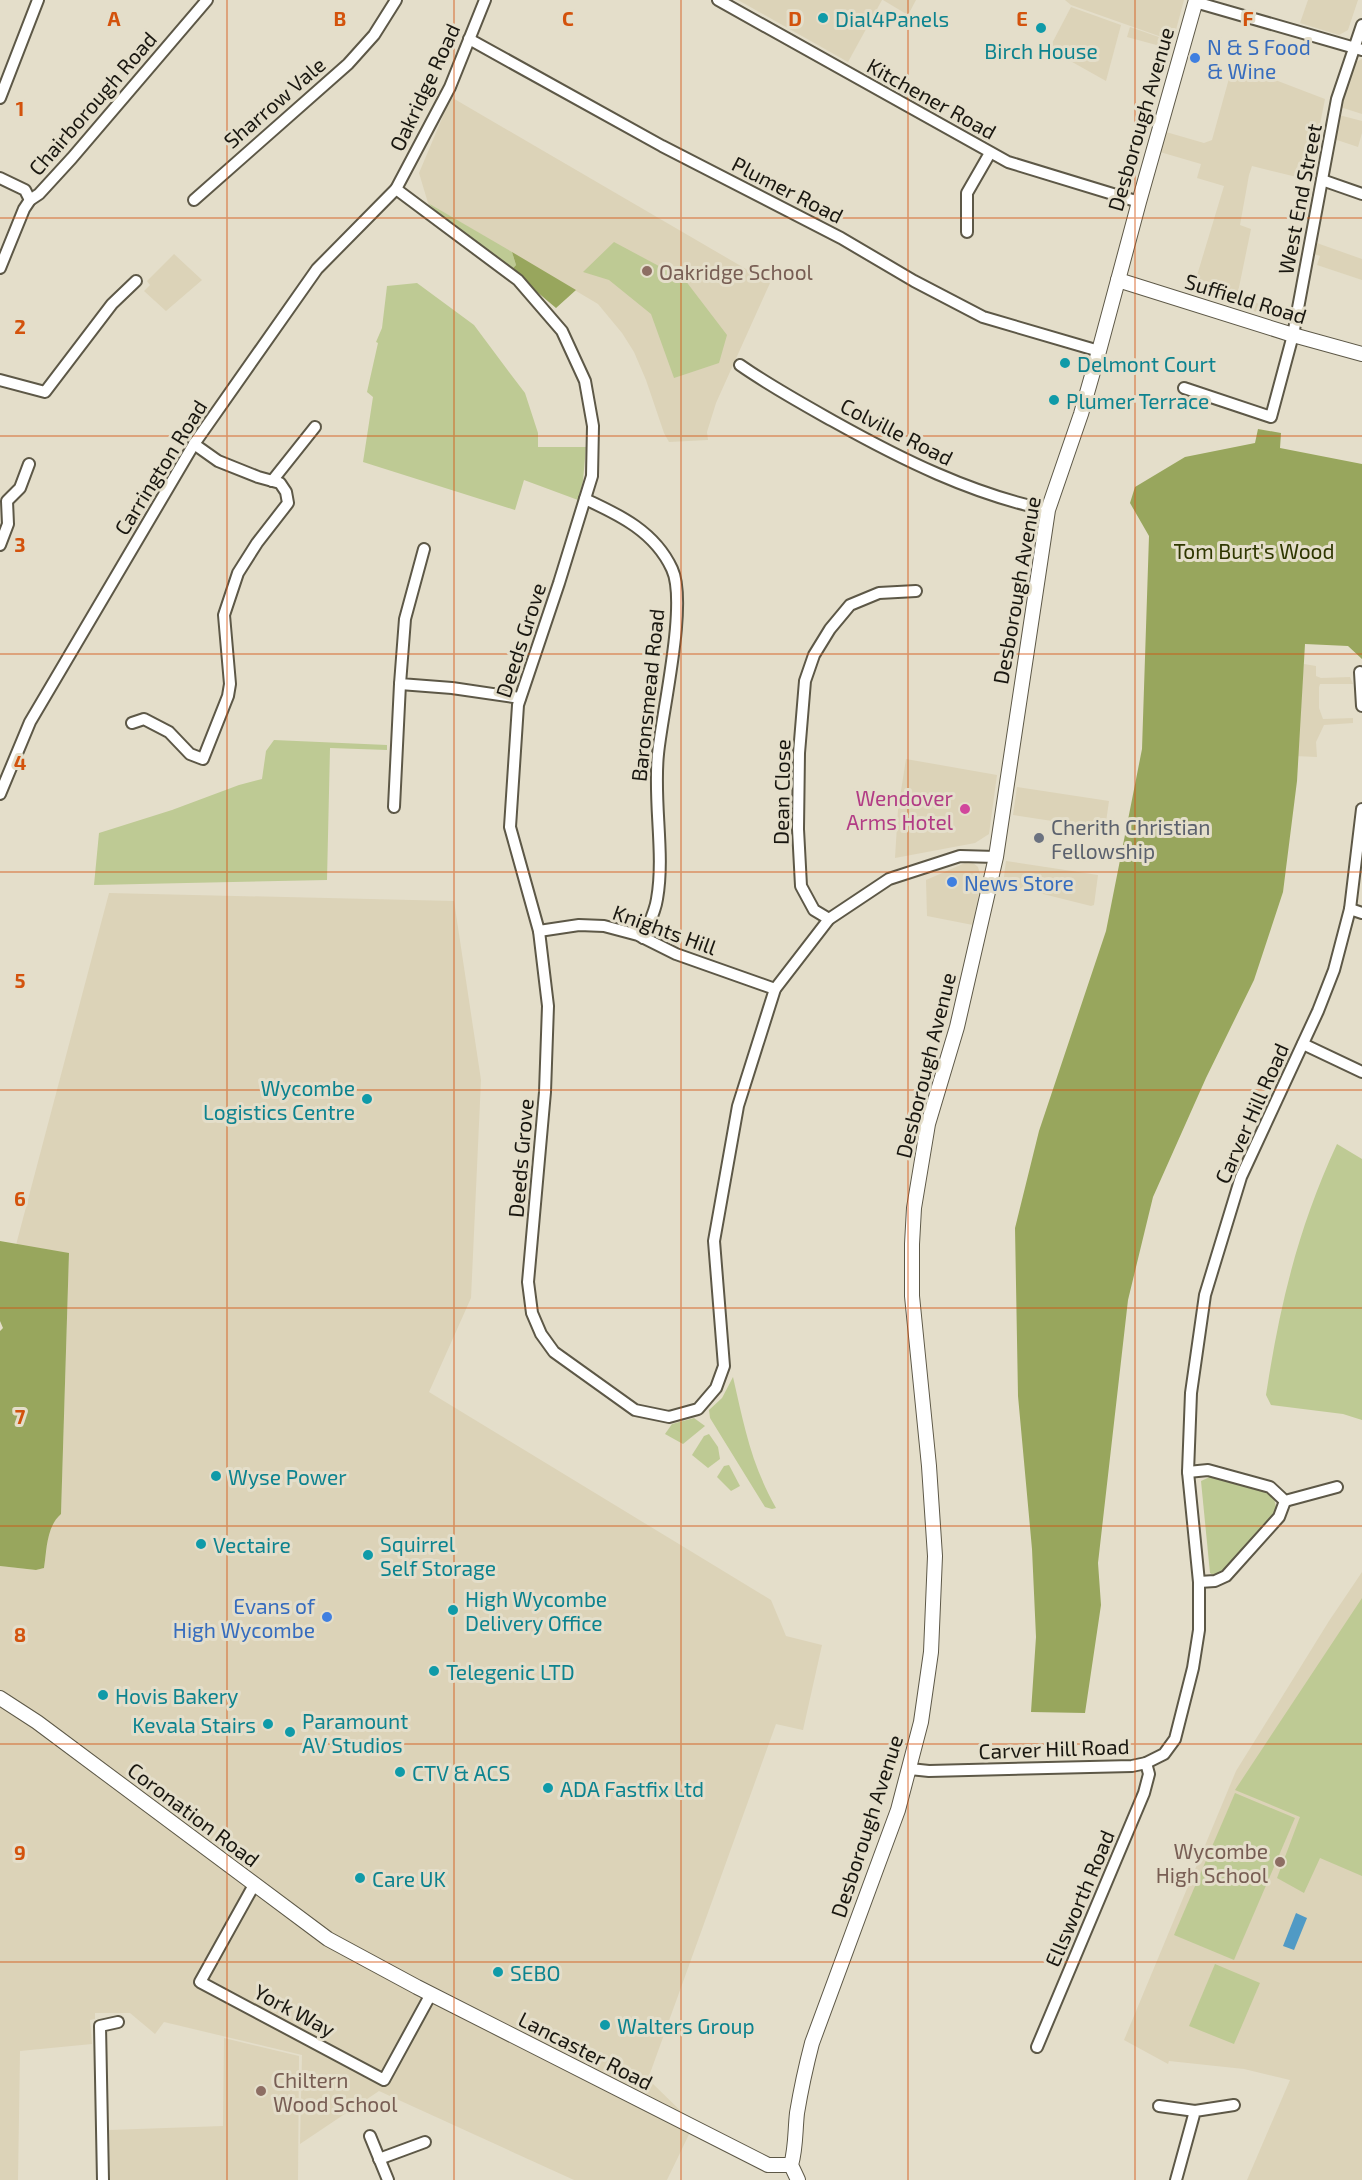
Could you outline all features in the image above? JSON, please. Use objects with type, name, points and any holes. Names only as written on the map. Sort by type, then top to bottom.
[{"type":"street","points":[[0,98],[38,0]]},
{"type":"street","name":"Chairborough Road","points":[[0,268],[24,209],[30,200],[39,194],[72,158],[207,0]]},
{"type":"street","name":"Sharrow Vale","points":[[194,200],[348,63],[374,35],[396,0]]},
{"type":"street","name":"Oakridge Road","points":[[396,189],[450,87],[484,0]]},
{"type":"street","name":"Kitchener Road","points":[[718,0],[1008,162],[1138,202]]},
{"type":"street","points":[[1196,1],[1358,49]]},
{"type":"street","name":"Desborough Avenue","points":[[791,2166],[796,2150],[797,2116],[804,2073],[812,2043],[898,1810],[921,1722],[932,1652],[935,1556],[929,1466],[912,1296],[914,1208],[928,1124],[957,1027],[996,857],[1048,510],[1099,351],[1138,202],[1196,1]]},
{"type":"street","name":"West End Street","points":[[1184,388],[1270,417],[1293,335],[1337,99],[1358,49],[1362,25]]},
{"type":"street","name":"Plumer Road","points":[[469,39],[662,146],[841,238],[914,281],[983,317],[1099,351]]},
{"type":"street","points":[[967,232],[967,193],[990,153]]},
{"type":"street","points":[[0,178],[25,190],[30,200]]},
{"type":"street","points":[[1322,180],[1362,194]]},
{"type":"street","name":"Carrington Road","points":[[0,794],[30,722],[194,444],[317,269],[396,189]]},
{"type":"street","name":"Deeds Grove","points":[[396,189],[518,280],[562,331],[585,381],[593,426],[592,476],[518,705],[510,827],[539,931],[548,1006],[545,1092],[528,1282],[532,1313],[541,1334],[555,1352],[635,1410],[669,1417],[698,1409],[716,1388],[724,1366],[714,1241],[738,1106],[775,989],[829,919],[889,879],[960,856],[996,857]]},
{"type":"street","name":"Suffield Road","points":[[1118,280],[1293,335],[1362,354]]},
{"type":"street","points":[[0,380],[45,392],[112,304],[136,282]]},
{"type":"street","name":"Colville Road","points":[[740,365],[766,384],[895,456],[956,482],[1025,506],[1048,510]]},
{"type":"street","points":[[272,481],[315,427]]},
{"type":"street","points":[[132,723],[144,719],[169,732],[190,754],[203,759],[228,696],[230,684],[224,615],[238,573],[257,543],[288,503],[286,492],[280,483],[218,461],[194,444]]},
{"type":"street","points":[[0,545],[8,524],[4,500],[20,488],[29,464]]},
{"type":"street","name":"Baronsmead Road","points":[[585,499],[623,517],[643,531],[662,552],[673,570],[677,593],[675,631],[658,754],[657,899],[643,938]]},
{"type":"street","points":[[394,807],[405,619],[424,549]]},
{"type":"street","name":"Dean Close","points":[[829,919],[814,910],[801,886],[798,829],[799,753],[805,681],[814,655],[830,629],[850,605],[879,593],[916,591]]},
{"type":"street","points":[[1360,672],[1362,706]]},
{"type":"street","points":[[400,684],[453,688],[520,698]]},
{"type":"street","name":"Carver Hill Road","points":[[910,1769],[929,1771],[1122,1766],[1146,1763],[1164,1754],[1174,1739],[1194,1668],[1199,1630],[1199,1582],[1188,1472],[1191,1393],[1205,1295],[1240,1177],[1318,1011],[1334,970],[1350,909],[1362,809]]},
{"type":"street","points":[[1350,909],[1362,913]]},
{"type":"street","name":"Knights Hill","points":[[539,931],[579,925],[604,926],[643,938],[676,954],[775,989]]},
{"type":"street","points":[[1303,1044],[1362,1072]]},
{"type":"street","points":[[1188,1472],[1208,1470],[1270,1487],[1285,1501]]},
{"type":"street","points":[[1285,1501],[1337,1487]]},
{"type":"street","points":[[1199,1582],[1215,1581],[1226,1576],[1279,1517],[1285,1501]]},
{"type":"street","name":"Coronation Road","points":[[0,1698],[37,1722],[328,1939],[365,1960]]},
{"type":"street","name":"Ellsworth Road","points":[[1037,2046],[1144,1793],[1149,1774],[1146,1763]]},
{"type":"street","name":"York Way","points":[[254,1885],[200,1982],[384,2080],[431,1994]]},
{"type":"street","name":"Lancaster Road","points":[[365,1960],[768,2165],[791,2166]]},
{"type":"street","points":[[103,2180],[100,2026],[118,2022]]},
{"type":"street","points":[[1159,2106],[1195,2111],[1234,2105]]},
{"type":"street","points":[[1176,2180],[1195,2111]]},
{"type":"street","points":[[370,2136],[388,2180]]},
{"type":"street","points":[[380,2159],[425,2142]]},
{"type":"street","points":[[791,2166],[798,2180]]},
{"type":"shaded area","points":[[738,0],[882,0],[848,62]]},
{"type":"shaded area","points":[[883,0],[916,0],[908,15]]},
{"type":"shaded area","points":[[1065,0],[1184,0],[1173,41],[1071,5]]},
{"type":"shaded area","points":[[1308,0],[1358,0],[1348,30],[1339,35],[1300,23]]},
{"type":"shaded area","points":[[1071,7],[1121,25],[1106,81],[1049,49]]},
{"type":"shaded area","points":[[1130,27],[1173,42],[1171,49],[1127,37]]},
{"type":"shaded area","points":[[1362,59],[1362,114],[1340,107],[1352,64]]},
{"type":"shaded area","points":[[1233,64],[1325,99],[1309,180],[1252,166],[1249,175],[1240,225],[1251,229],[1237,297],[1283,311],[1279,319],[1192,292],[1224,186],[1197,178],[1201,164],[1160,152],[1166,132],[1204,143],[1212,140]]},
{"type":"shaded area","name":"Oakridge School","points":[[451,97],[770,283],[716,403],[707,432],[708,440],[669,442],[634,352],[598,304],[428,203],[419,173]]},
{"type":"shaded area","points":[[1339,115],[1362,121],[1362,133],[1358,147],[1334,139]]},
{"type":"shaded area","points":[[1314,242],[1362,259],[1362,280],[1317,265],[1320,256],[1311,253]]},
{"type":"shaded area","points":[[174,254],[202,280],[166,311],[144,291],[150,285],[147,281]]},
{"type":"shaded area","points":[[1304,664],[1316,666],[1316,676],[1321,678],[1350,677],[1353,684],[1320,684],[1319,708],[1323,719],[1353,718],[1353,723],[1324,725],[1316,742],[1317,757],[1294,756]]},
{"type":"shaded area","points":[[906,759],[997,775],[989,834],[975,843],[895,858],[898,810]]},
{"type":"shaded area","points":[[1017,787],[1109,801],[1105,829],[1013,815]]},
{"type":"shaded area","points":[[1006,861],[1098,875],[1094,905],[1003,884]]},
{"type":"shaded area","points":[[965,863],[973,863],[978,867],[980,874],[973,925],[927,916],[926,880]]},
{"type":"shaded area","points":[[109,893],[454,901],[481,1080],[471,1298],[429,1392],[771,1600],[786,1636],[822,1645],[803,1730],[776,1724],[648,2079],[694,2124],[667,2180],[574,2180],[379,2091],[300,2144],[302,2055],[164,2022],[155,2034],[130,2013],[95,2013],[95,2019],[90,2020],[92,2044],[20,2051],[18,2180],[0,2180],[0,1566],[36,1570],[44,1568],[49,1531],[54,1520],[61,1514],[69,1254],[16,1245]]},
{"type":"shaded area","name":"Wycombe High School","points":[[1362,1572],[1362,2180],[1247,2180],[1290,2080],[1244,2069],[1169,2061],[1168,2064],[1124,2040],[1236,1771]]},
{"type":"shaded area","name":"Chiltern Wood School","points":[[224,2038],[299,2056],[298,2180],[110,2180],[109,2130],[223,2126]]},
{"type":"green space","points":[[428,203],[512,252],[516,265],[511,270],[450,226]]},
{"type":"green space","points":[[614,242],[685,280],[727,335],[719,363],[674,378],[651,314],[609,280],[583,272]]},
{"type":"green space","points":[[512,252],[576,290],[556,308],[511,270],[516,265]]},
{"type":"green space","points":[[417,283],[474,325],[525,393],[538,433],[538,447],[586,447],[583,481],[578,500],[524,480],[515,510],[363,462],[373,397],[367,392],[378,343],[376,342],[382,328],[387,286]]},
{"type":"green space","name":"Tom Burt's Wood","points":[[1258,429],[1281,433],[1280,448],[1362,464],[1362,659],[1348,646],[1305,644],[1297,781],[1283,892],[1254,980],[1206,1078],[1153,1197],[1128,1300],[1098,1563],[1101,1605],[1085,1713],[1031,1712],[1036,1637],[1032,1549],[1018,1396],[1015,1228],[1039,1131],[1106,931],[1142,749],[1149,536],[1130,503],[1135,487],[1185,457],[1255,443]]},
{"type":"green space","points":[[274,740],[387,745],[387,750],[330,748],[327,880],[94,885],[99,833],[262,779],[266,751]]},
{"type":"green space","points":[[1337,1144],[1362,1159],[1362,1420],[1343,1414],[1271,1405],[1266,1395],[1292,1267],[1311,1206]]},
{"type":"green space","points":[[0,1241],[69,1253],[61,1514],[52,1525],[44,1568],[36,1570],[0,1566],[0,1331],[3,1328],[0,1321]]},
{"type":"green space","points":[[733,1377],[754,1460],[776,1508],[765,1507],[710,1418],[709,1410],[722,1398]]},
{"type":"green space","points":[[694,1418],[705,1426],[683,1444],[665,1434],[672,1424]]},
{"type":"green space","points":[[709,1434],[718,1447],[720,1459],[708,1468],[692,1455],[704,1436]]},
{"type":"green space","points":[[729,1465],[740,1486],[731,1491],[717,1477],[724,1466]]},
{"type":"green space","points":[[1214,1475],[1267,1489],[1273,1494],[1277,1511],[1224,1572],[1213,1575],[1210,1573],[1201,1481]]},
{"type":"green space","points":[[1362,1598],[1362,1876],[1320,1858],[1304,1893],[1277,1878],[1300,1817],[1235,1790]]},
{"type":"green space","points":[[1235,1793],[1295,1818],[1234,1960],[1174,1935]]},
{"type":"green space","points":[[1215,1964],[1260,1983],[1234,2044],[1189,2026]]},
{"type":"water","points":[[1296,1913],[1307,1918],[1294,1950],[1283,1946]]},
{"type":"place","name":"Dial4Panels","points":[[823,18]]},
{"type":"place","name":"Birch House","points":[[1041,28]]},
{"type":"place","name":"N & S Food & Wine","points":[[1195,58]]},
{"type":"place","name":"Oakridge School","points":[[647,271]]},
{"type":"place","name":"Delmont Court","points":[[1065,363]]},
{"type":"place","name":"Plumer Terrace","points":[[1054,400]]},
{"type":"place","name":"Wendover Arms Hotel","points":[[965,809]]},
{"type":"place","name":"Cherith Christian Fellowship","points":[[1039,838]]},
{"type":"place","name":"News Store","points":[[952,882]]},
{"type":"place","name":"Wycombe Logistics Centre","points":[[367,1099]]},
{"type":"place","name":"Wyse Power","points":[[216,1476]]},
{"type":"place","name":"Vectaire","points":[[201,1544]]},
{"type":"place","name":"Squirrel Self Storage","points":[[368,1555]]},
{"type":"place","name":"High Wycombe Delivery Office","points":[[453,1610]]},
{"type":"place","name":"Evans of High Wycombe","points":[[327,1617]]},
{"type":"place","name":"Telegenic LTD","points":[[434,1671]]},
{"type":"place","name":"Hovis Bakery","points":[[103,1695]]},
{"type":"place","name":"Kevala Stairs","points":[[268,1724]]},
{"type":"place","name":"Paramount AV Studios","points":[[290,1732]]},
{"type":"place","name":"CTV & ACS","points":[[400,1772]]},
{"type":"place","name":"ADA Fastfix Ltd","points":[[548,1788]]},
{"type":"place","name":"Wycombe High School","points":[[1280,1862]]},
{"type":"place","name":"Care UK","points":[[360,1878]]},
{"type":"place","name":"SEBO","points":[[498,1972]]},
{"type":"place","name":"Walters Group","points":[[605,2025]]},
{"type":"place","name":"Chiltern Wood School","points":[[261,2091]]}]
